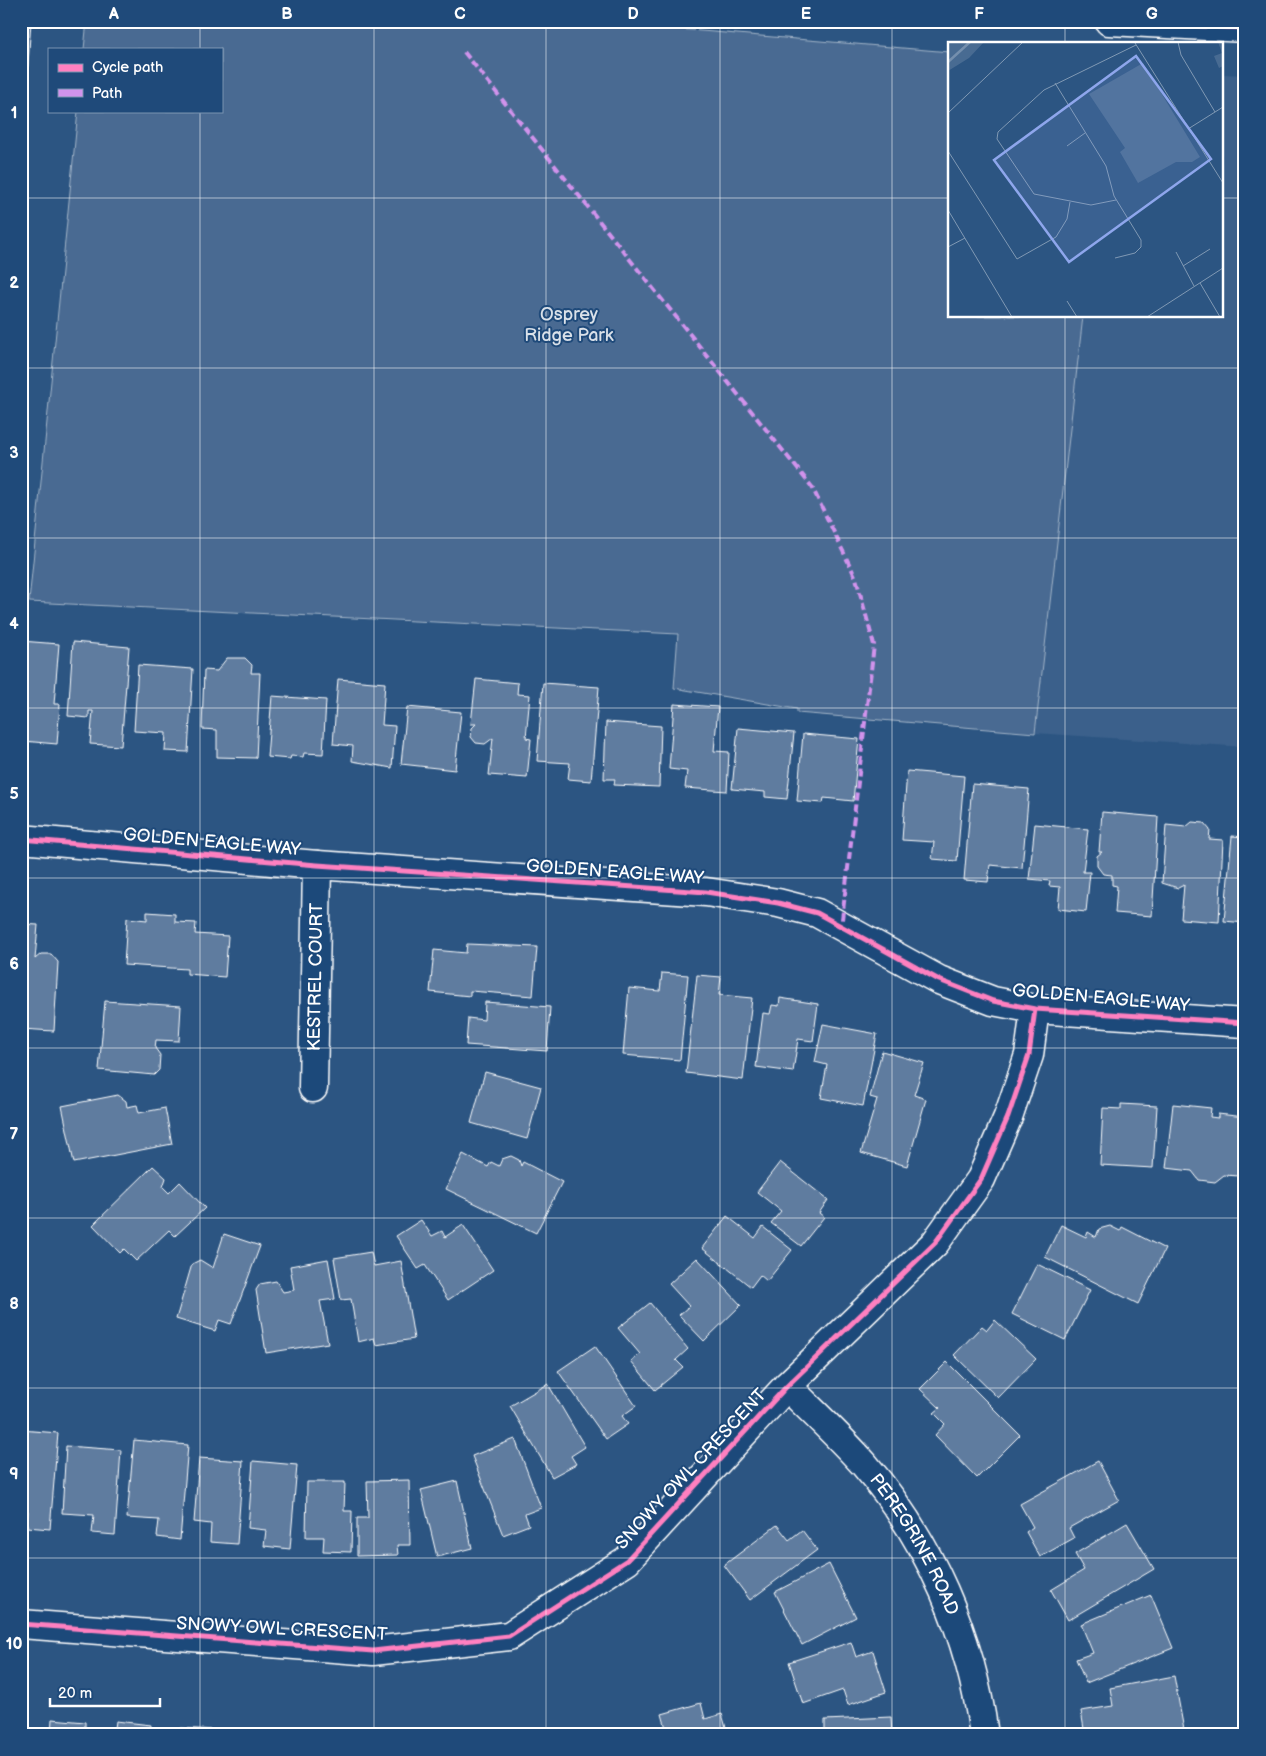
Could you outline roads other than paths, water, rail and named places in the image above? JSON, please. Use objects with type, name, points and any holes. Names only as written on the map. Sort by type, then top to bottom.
[{"type":"street","points":[[1109,21],[1245,28]]},
{"type":"street","name":"GOLDEN EAGLE WAY","points":[[21,839],[317,865],[706,892],[778,903],[817,913],[939,980],[993,1001],[1035,1009],[1245,1023]]},
{"type":"street","name":"KESTREL COURT","points":[[313,1088],[317,865]]},
{"type":"street","name":"SNOWY OWL CRESCENT","points":[[21,1624],[373,1652],[508,1636],[627,1560],[787,1386],[935,1243],[981,1178],[1008,1117],[1029,1054],[1035,1009]]},
{"type":"street","name":"PEREGRINE ROAD","points":[[787,1386],[864,1464],[902,1513],[929,1559],[961,1633],[973,1670],[984,1735]]},
{"type":"park label","name":"Osprey Ridge Park","points":[[569,324]]}]
